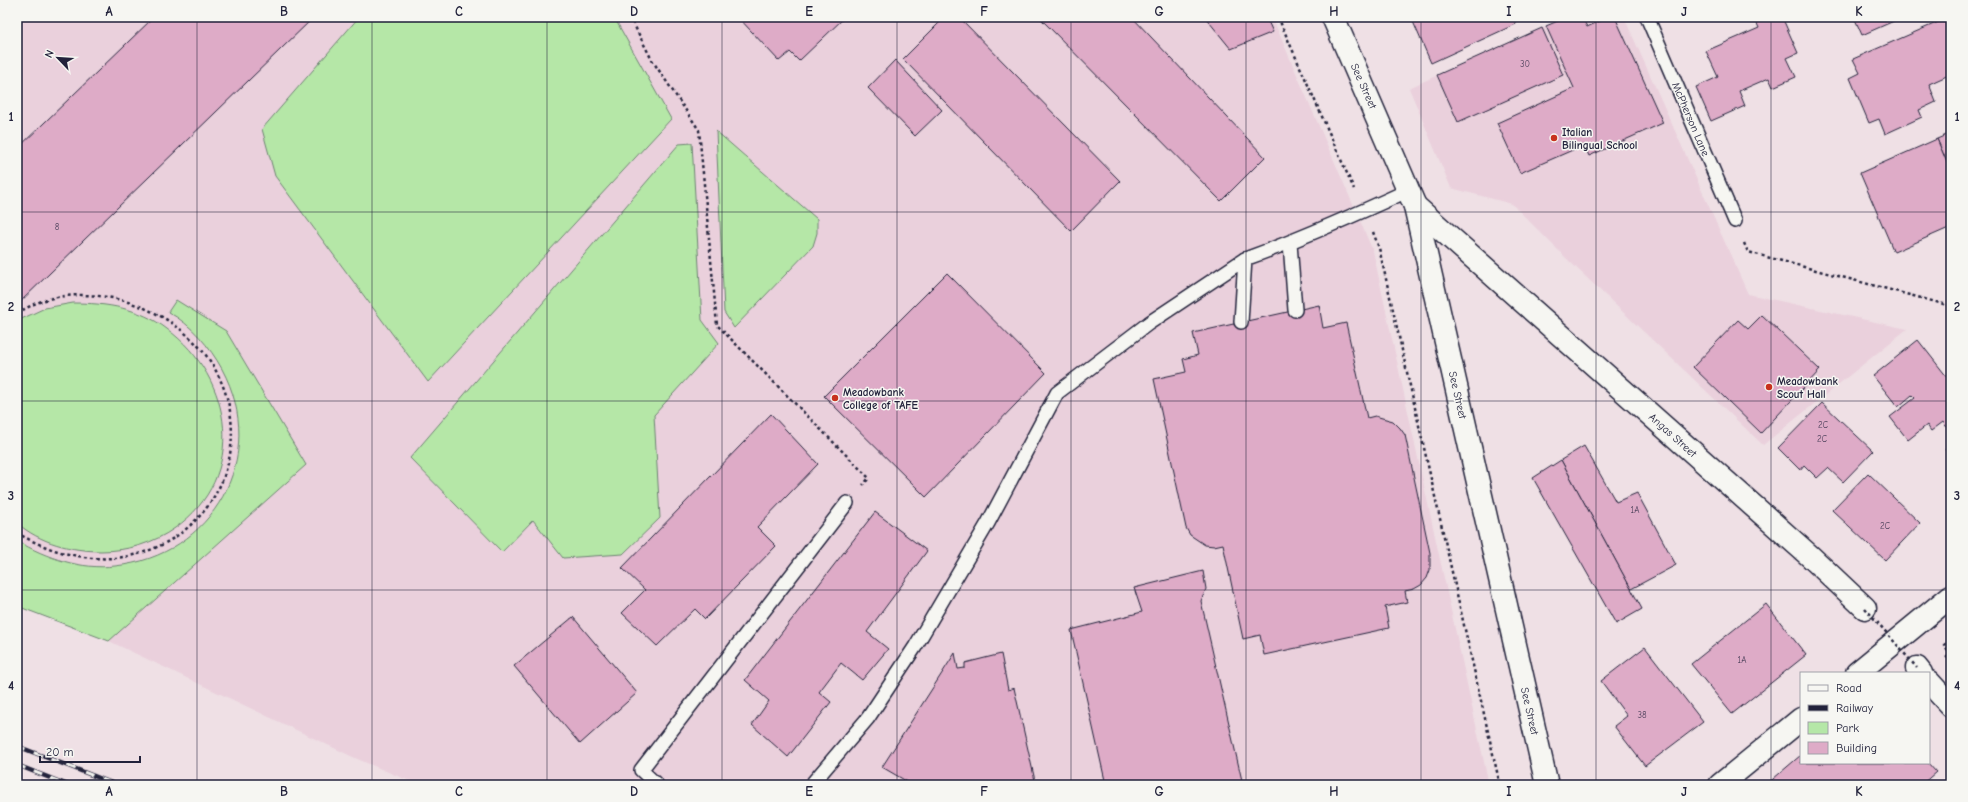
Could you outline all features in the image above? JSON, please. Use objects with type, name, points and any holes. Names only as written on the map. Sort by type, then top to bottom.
[{"type":"street","name":"See Street","points":[[1333,17],[1412,198],[1547,785]]},
{"type":"street","name":"Angas Street","points":[[1412,198],[1811,557],[1865,608]]},
{"type":"street","points":[[1858,672],[1951,596]]},
{"type":"street","points":[[1930,683],[1951,706]]},
{"type":"street","points":[[1720,785],[1800,720]]},
{"type":"lane","name":"McPherson Lane","points":[[1647,17],[1735,221]]},
{"type":"lane","points":[[812,785],[868,718],[915,647],[988,523],[1058,393],[1149,323],[1245,259],[1290,243],[1364,211],[1412,198]]},
{"type":"lane","points":[[1290,243],[1295,310]]},
{"type":"lane","points":[[1241,322],[1245,259]]},
{"type":"lane","points":[[657,785],[641,770],[847,503]]},
{"type":"path","points":[[630,17],[652,60],[699,130],[717,325],[869,478],[847,503]]},
{"type":"path","points":[[1278,17],[1379,248],[1500,785]]},
{"type":"path","points":[[1735,221],[1748,252],[1951,306]]},
{"type":"path","points":[[17,313],[43,301],[72,295],[98,296],[130,302],[148,309],[170,322],[191,339],[208,359],[222,385],[230,414],[232,438],[229,463],[221,487],[208,508],[191,526],[171,541],[144,553],[114,559],[88,558],[56,552],[38,545],[17,533]]},
{"type":"path","points":[[1865,608],[1920,672]]},
{"type":"path","points":[[1951,640],[1944,645],[1951,654]]},
{"type":"shaded area","name":"Meadowbank College of TAFE","points":[[17,17],[1272,17],[1373,251],[1489,785],[419,785],[355,758],[109,641],[17,606]]},
{"type":"shaded area","name":"Italian Bilingual School","points":[[1567,17],[1624,17],[1748,294],[1907,329],[1763,445],[1566,258],[1512,204],[1451,188],[1409,88]]},
{"type":"green space","points":[[359,17],[614,17],[671,119],[428,382],[275,176],[262,129]]},
{"type":"green space","points":[[716,131],[817,219],[817,233],[813,246],[734,328],[724,312]]},
{"type":"green space","points":[[692,143],[702,320],[719,343],[654,415],[660,518],[623,554],[563,558],[533,520],[502,552],[410,458],[679,144]]},
{"type":"green space","points":[[176,300],[226,331],[306,465],[109,641],[17,606],[17,541],[40,553],[64,561],[90,566],[115,566],[150,558],[180,543],[204,522],[223,496],[235,467],[239,435],[235,402],[222,369],[212,352],[192,330],[168,312]]},
{"type":"green space","points":[[73,303],[98,304],[122,308],[146,316],[157,322],[190,350],[207,374],[218,400],[224,428],[222,456],[214,482],[198,507],[175,528],[158,538],[131,548],[111,551],[90,551],[68,547],[46,541],[26,530],[17,523],[17,321],[45,308]]},
{"type":"building","points":[[154,17],[314,17],[17,305],[17,149]]},
{"type":"building","points":[[738,17],[845,17],[799,61],[790,52],[779,61]]},
{"type":"building","points":[[945,17],[959,17],[1120,181],[1071,231],[903,59]]},
{"type":"building","points":[[1039,17],[1132,17],[1265,157],[1221,201]]},
{"type":"building","points":[[1205,17],[1266,17],[1273,32],[1231,49]]},
{"type":"building","points":[[1411,17],[1512,17],[1516,24],[1431,63]]},
{"type":"building","points":[[1567,17],[1582,17],[1587,27],[1609,17],[1615,17],[1663,123],[1589,156],[1584,145],[1520,173],[1497,123],[1574,88],[1546,26]]},
{"type":"building","points":[[1754,17],[1782,17],[1798,53],[1787,58],[1796,77],[1773,87],[1769,78],[1739,91],[1745,106],[1711,121],[1696,87],[1718,77],[1706,51],[1759,28]]},
{"type":"building","points":[[1854,17],[1903,17],[1862,35]]},
{"type":"building","points":[[1950,17],[1951,74],[1929,84],[1936,102],[1919,110],[1922,117],[1885,134],[1879,119],[1869,123],[1850,78],[1860,73],[1853,59]]},
{"type":"building","points":[[1542,28],[1563,75],[1458,122],[1437,75]]},
{"type":"building","points":[[895,60],[942,110],[915,136],[868,88]]},
{"type":"building","points":[[1951,133],[1951,172],[1937,139]]},
{"type":"building","points":[[1937,139],[1951,172],[1951,227],[1894,252],[1860,173]]},
{"type":"building","points":[[947,273],[1046,373],[926,497],[824,396]]},
{"type":"building","points":[[1319,305],[1323,328],[1346,323],[1367,418],[1375,416],[1393,421],[1405,435],[1430,553],[1430,570],[1427,578],[1421,585],[1414,589],[1405,591],[1407,602],[1385,607],[1389,628],[1264,655],[1260,635],[1243,639],[1223,544],[1214,546],[1205,545],[1190,535],[1186,528],[1154,379],[1186,372],[1183,359],[1198,355],[1193,333]]},
{"type":"building","points":[[1762,315],[1820,370],[1761,433],[1693,367],[1738,320],[1748,329]]},
{"type":"building","points":[[1918,340],[1951,382],[1951,433],[1943,422],[1931,431],[1927,425],[1908,440],[1890,417],[1915,398],[1912,395],[1898,407],[1873,376]]},
{"type":"building","points":[[1822,403],[1873,451],[1843,482],[1828,468],[1817,478],[1804,465],[1800,470],[1778,448]]},
{"type":"building","points":[[771,414],[818,464],[757,527],[776,546],[705,619],[695,609],[657,646],[622,613],[645,590],[622,568]]},
{"type":"building","points":[[1951,444],[1951,457],[1945,449]]},
{"type":"building","points":[[1584,446],[1616,502],[1637,493],[1676,565],[1631,589],[1561,460]]},
{"type":"building","points":[[1561,460],[1642,609],[1616,624],[1533,478]]},
{"type":"building","points":[[1868,473],[1920,523],[1885,560],[1832,510]]},
{"type":"building","points":[[875,512],[927,551],[867,632],[888,649],[862,680],[841,663],[819,692],[831,702],[788,757],[752,725],[769,701],[745,680]]},
{"type":"building","points":[[1203,571],[1206,589],[1201,601],[1243,785],[1106,785],[1071,630],[1142,612],[1134,588]]},
{"type":"building","points":[[1766,604],[1806,655],[1732,714],[1691,664]]},
{"type":"building","points":[[573,617],[637,693],[580,744],[514,666]]},
{"type":"building","points":[[1645,647],[1703,722],[1645,766],[1614,726],[1627,716],[1601,681]]},
{"type":"building","points":[[955,653],[958,669],[965,668],[965,663],[1001,654],[1008,690],[1014,688],[1036,785],[913,785],[882,767]]},
{"type":"building","points":[[1800,756],[1800,764],[1929,764],[1936,772],[1921,785],[1766,785]]},
{"type":"railway","points":[[17,746],[117,785]]},
{"type":"railway","points":[[17,765],[68,785]]},
{"type":"place","name":"Italian Bilingual School","points":[[1554,138]]},
{"type":"place","name":"Meadowbank Scout Hall","points":[[1769,387]]},
{"type":"place","name":"Meadowbank College of TAFE","points":[[835,398]]}]
